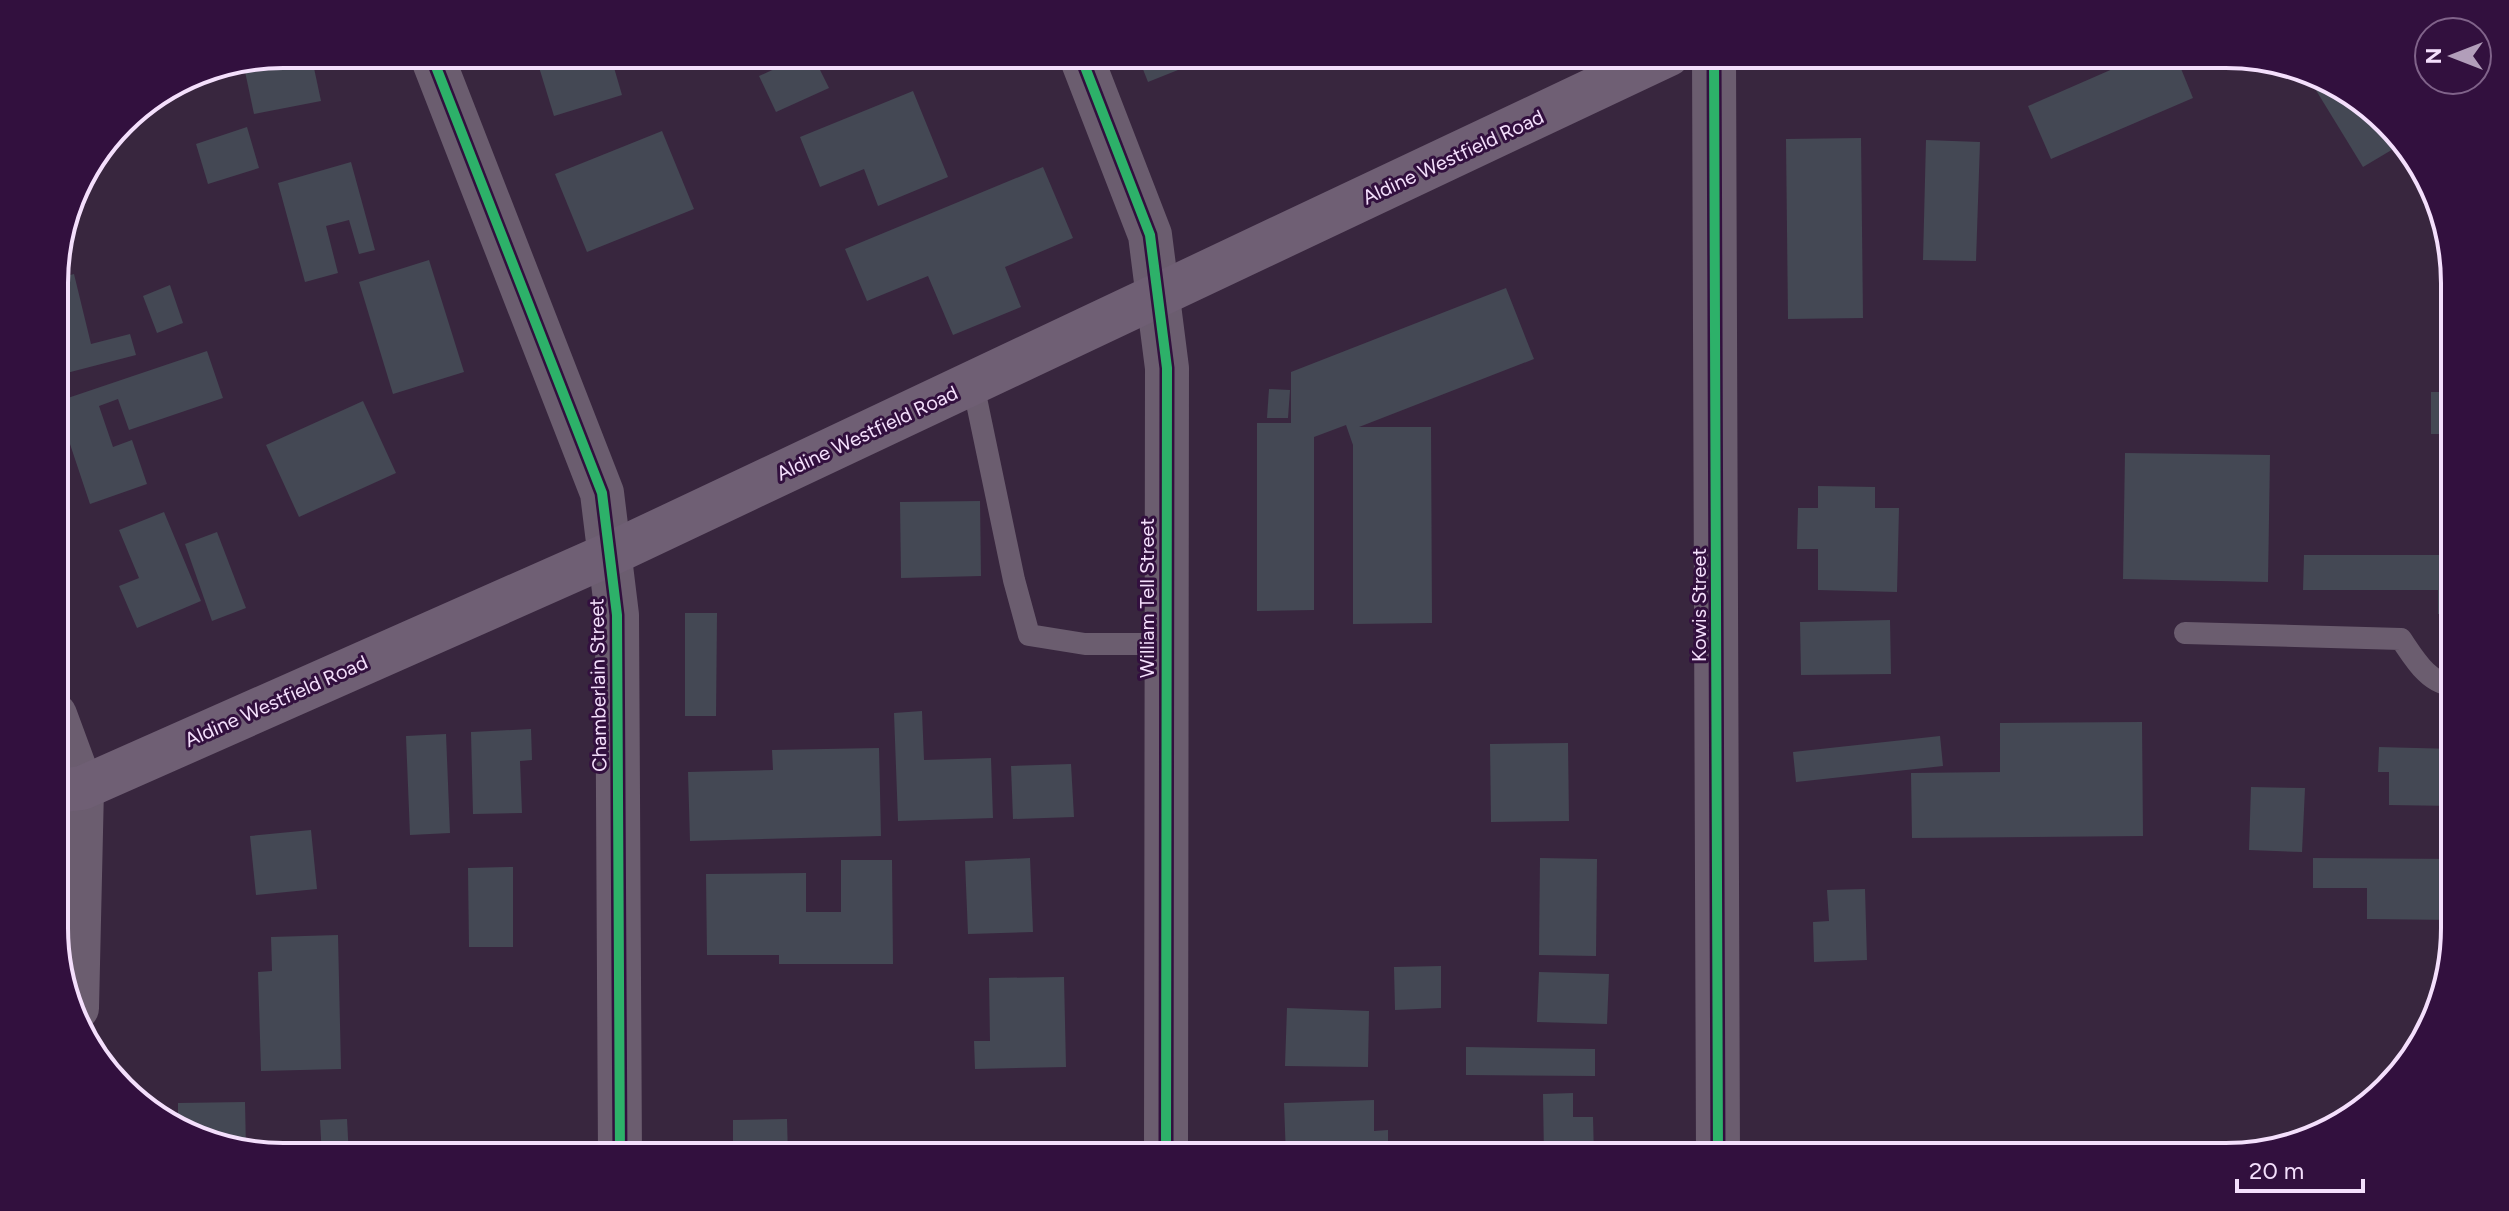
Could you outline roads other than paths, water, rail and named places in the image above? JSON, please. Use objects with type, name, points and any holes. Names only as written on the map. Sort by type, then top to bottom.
[{"type":"main road","name":"Aldine Westfield Road","points":[[69,789],[610,554],[1639,68]]},
{"type":"street","name":"Chamberlain Street","points":[[436,68],[602,493],[617,615],[620,1143]]},
{"type":"street","name":"William Tell Street","points":[[1085,68],[1150,235],[1167,368],[1166,1143]]},
{"type":"street","name":"Kowis Street","points":[[1714,68],[1718,1143]]},
{"type":"street","points":[[69,789],[76,988]]},
{"type":"lane","points":[[973,384],[1014,580],[1029,635],[1085,644],[1165,644]]},
{"type":"lane","points":[[2185,633],[2401,639],[2423,669],[2441,684]]}]
